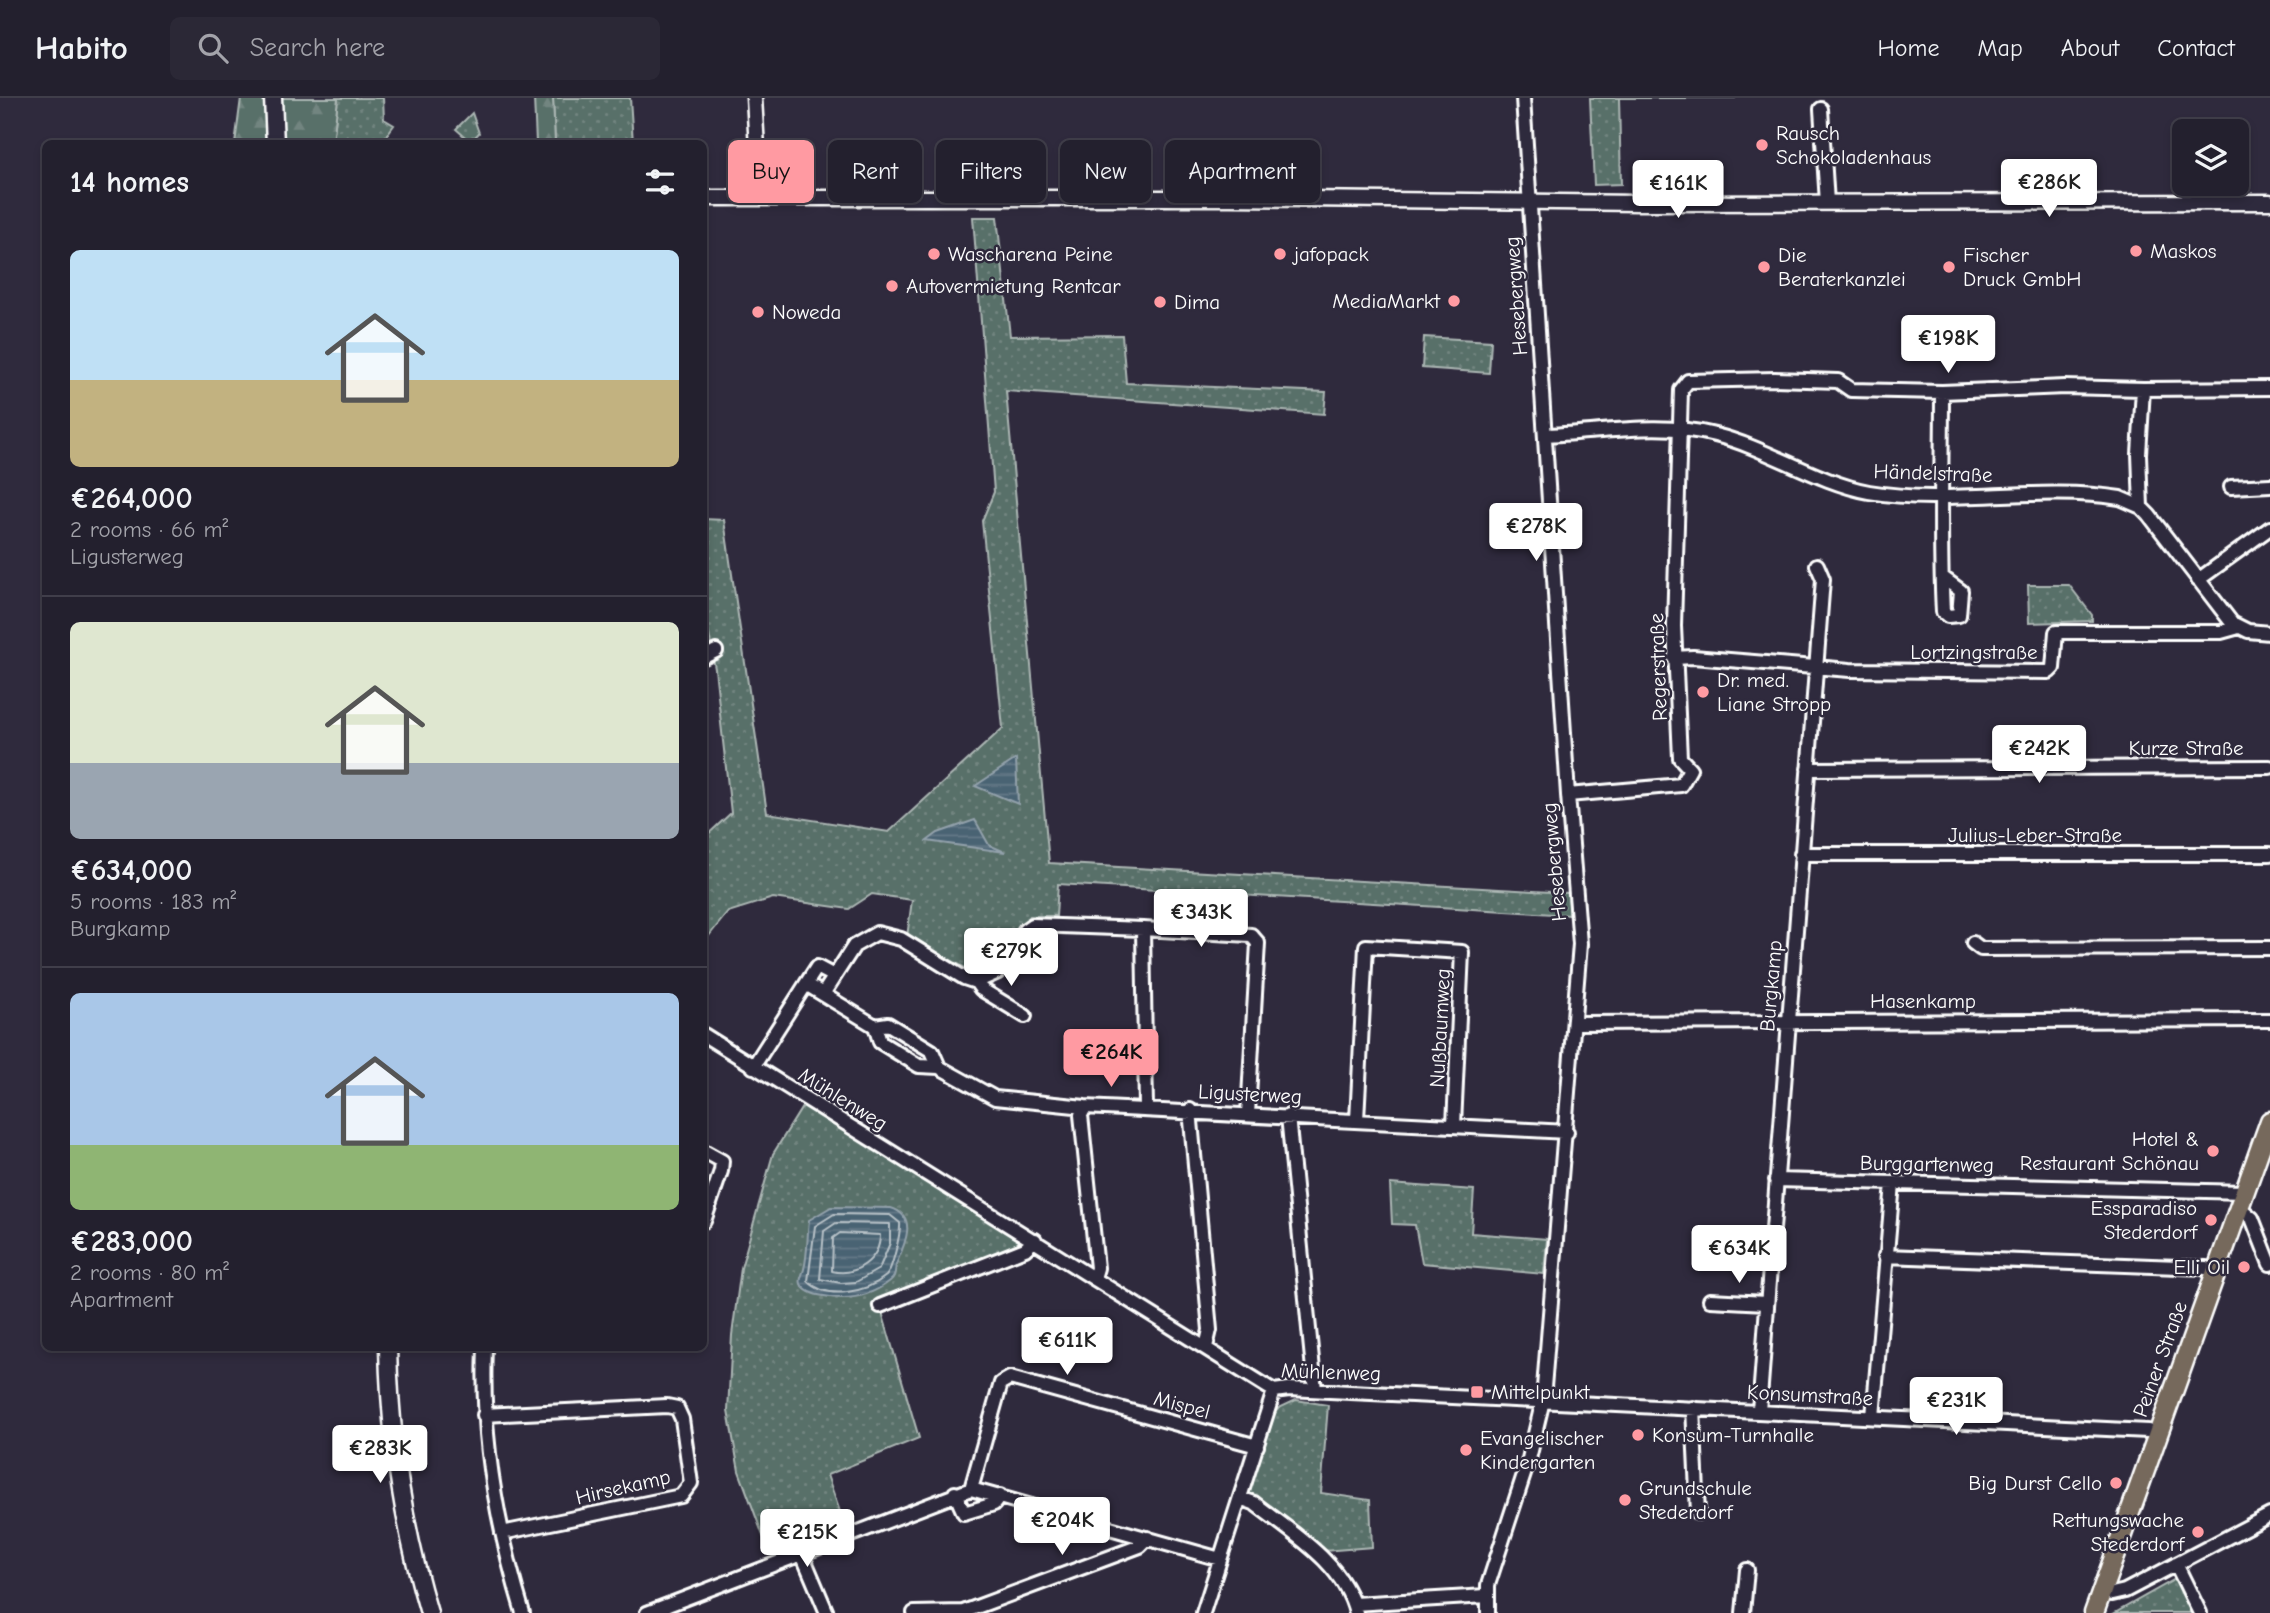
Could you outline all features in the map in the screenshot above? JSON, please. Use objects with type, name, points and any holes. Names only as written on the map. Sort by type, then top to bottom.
[{"type":"main road","points":[[273,98],[275,140]]},
{"type":"main road","name":"Peiner Straße","points":[[2094,1613],[2270,1121]]},
{"type":"main road","points":[[388,1351],[397,1476],[409,1539],[429,1613]]},
{"type":"street","points":[[754,98],[757,140]]},
{"type":"street","name":"Hesebergweg","points":[[1488,1613],[1486,1596],[1529,1460],[1543,1400],[1576,1023],[1580,944],[1523,98]]},
{"type":"street","points":[[1821,109],[1827,202]]},
{"type":"street","points":[[707,198],[728,198]]},
{"type":"street","points":[[814,198],[2270,202]]},
{"type":"street","name":"Regerstraße","points":[[1568,795],[1681,785],[1690,769],[1681,758],[1674,658],[1681,390],[1692,380],[1838,381],[1851,390],[1942,392],[2065,387],[2270,388]]},
{"type":"street","points":[[2143,389],[2139,454],[2141,507],[2225,616],[2239,627],[2270,633]]},
{"type":"street","points":[[1942,392],[1942,577]]},
{"type":"street","name":"Händelstraße","points":[[1545,435],[1679,429],[1736,441],[1850,487],[1893,495],[2106,496],[2141,507]]},
{"type":"street","points":[[2231,486],[2270,485]]},
{"type":"street","points":[[2198,580],[2270,528]]},
{"type":"street","name":"Burgkamp","points":[[1759,1411],[1823,579],[1817,565]]},
{"type":"street","name":"Lortzingstraße","points":[[1674,658],[1693,657],[1816,667],[2049,672],[2053,668],[2056,632],[2221,632],[2239,627]]},
{"type":"street","points":[[707,656],[716,651]]},
{"type":"street","name":"Kurze Straße","points":[[1808,769],[2270,767]]},
{"type":"street","name":"Julius-Leber-Straße","points":[[1801,854],[2270,854]]},
{"type":"street","points":[[976,982],[998,972],[1025,930],[1032,925],[1251,935],[1258,943],[1248,1114]]},
{"type":"street","points":[[1143,929],[1146,1108]]},
{"type":"street","points":[[822,994],[854,946],[877,933],[901,939],[964,978],[976,982],[981,989],[1025,1016]]},
{"type":"street","points":[[1973,943],[1981,949],[2270,948]]},
{"type":"street","name":"Nußbaumweg","points":[[1357,1120],[1366,946],[1462,952],[1454,1125]]},
{"type":"street","points":[[753,1067],[817,967],[834,976]]},
{"type":"street","name":"Ligusterweg","points":[[806,984],[875,1026],[888,1024],[932,1051],[939,1067]]},
{"type":"street","name":"Hasenkamp","points":[[1576,1023],[2270,1020]]},
{"type":"street","name":"Ligusterweg","points":[[875,1026],[880,1042],[919,1066],[939,1067],[995,1098],[1085,1107],[1190,1110],[1567,1132]]},
{"type":"street","name":"Mühlenweg","points":[[707,1037],[1273,1391],[1315,1390],[1543,1400]]},
{"type":"street","points":[[1085,1107],[1081,1115],[1097,1268],[1094,1278]]},
{"type":"street","points":[[1190,1110],[1210,1330],[1206,1347]]},
{"type":"street","points":[[1288,1116],[1315,1390]]},
{"type":"street","points":[[707,1153],[722,1161],[707,1212]]},
{"type":"street","name":"Burggartenweg","points":[[1776,1180],[1892,1182],[2242,1199]]},
{"type":"street","points":[[1873,1417],[1892,1182]]},
{"type":"street","points":[[2242,1199],[2270,1264]]},
{"type":"street","points":[[880,1306],[1025,1249],[1035,1240]]},
{"type":"street","points":[[1885,1256],[2206,1268],[2216,1272]]},
{"type":"street","points":[[1710,1300],[1766,1303]]},
{"type":"street","points":[[485,1351],[485,1415],[502,1533],[523,1613]]},
{"type":"street","name":"Mispel","points":[[971,1489],[1001,1383],[1010,1378],[1257,1446]]},
{"type":"street","points":[[1203,1613],[1273,1391]]},
{"type":"street","name":"Konsumstraße","points":[[1543,1400],[2148,1431],[2158,1434]]},
{"type":"street","name":"Hirsekamp","points":[[485,1415],[667,1406],[677,1408],[684,1432],[691,1483],[681,1496],[502,1533]]},
{"type":"street","points":[[1693,1408],[1698,1513]]},
{"type":"street","points":[[647,1613],[971,1489],[1220,1559]]},
{"type":"street","points":[[955,1493],[964,1513],[994,1504],[1000,1496]]},
{"type":"street","points":[[1241,1498],[1254,1503],[1325,1561],[1349,1591],[1355,1608],[1379,1608],[1486,1596]]},
{"type":"street","points":[[2101,1591],[2112,1594],[2125,1591],[2270,1515]]},
{"type":"street","points":[[914,1613],[963,1612],[1140,1546],[1148,1538]]},
{"type":"street","points":[[802,1553],[827,1613]]},
{"type":"street","points":[[2176,1564],[2200,1613]]},
{"type":"street","points":[[1743,1613],[1747,1570]]},
{"type":"green space","points":[[241,98],[338,98],[333,140],[236,140]]},
{"type":"green space","points":[[338,98],[383,98],[384,119],[394,125],[386,140],[333,140]]},
{"type":"green space","points":[[534,98],[553,98],[555,140],[536,140]]},
{"type":"green space","points":[[553,98],[630,98],[633,140],[555,140]]},
{"type":"green space","points":[[1590,98],[1619,98],[1621,184],[1594,185]]},
{"type":"green space","points":[[472,113],[479,133],[475,140],[469,140],[456,129]]},
{"type":"green space","points":[[973,217],[997,217],[1010,336],[1122,335],[1126,383],[1326,392],[1324,414],[1006,391],[1049,863],[1568,893],[1570,915],[1058,884],[1056,916],[1030,916],[994,966],[971,971],[907,937],[912,900],[872,894],[849,909],[773,898],[728,912],[707,938],[707,835],[731,813],[715,669],[707,622],[707,519],[724,520],[767,813],[889,832],[1003,728],[982,521],[994,492]]},
{"type":"green space","points":[[1424,337],[1491,341],[1489,373],[1422,368]]},
{"type":"green space","points":[[2028,585],[2069,585],[2092,615],[2092,621],[2029,623]]},
{"type":"green space","points":[[804,1104],[1021,1240],[1012,1250],[879,1302],[919,1438],[827,1475],[844,1523],[769,1552],[739,1471],[728,1411],[732,1335],[741,1268],[773,1154]]},
{"type":"green space","points":[[1390,1184],[1474,1190],[1471,1233],[1547,1239],[1544,1274],[1422,1263],[1415,1225],[1392,1224]]},
{"type":"green space","points":[[1296,1400],[1328,1405],[1321,1493],[1370,1500],[1372,1547],[1323,1551],[1248,1493],[1270,1418],[1279,1408]]},
{"type":"green space","points":[[2179,1577],[2195,1613],[2115,1613]]},
{"type":"water","points":[[1016,759],[1018,804],[975,786]]},
{"type":"water","points":[[975,820],[989,845],[1005,852],[927,841],[938,833]]},
{"type":"water","points":[[831,1207],[891,1208],[904,1217],[907,1224],[906,1239],[892,1279],[867,1294],[842,1298],[814,1294],[805,1289],[801,1278],[809,1220]]},
{"type":"place","name":"Rausch Schokoladenhaus","points":[[1762,145]]},
{"type":"place","name":"Maskos","points":[[2136,251]]},
{"type":"place","name":"Wascharena Peine","points":[[934,254]]},
{"type":"place","name":"jafopack","points":[[1280,254]]},
{"type":"place","name":"Die Beraterkanzlei","points":[[1764,267]]},
{"type":"place","name":"Fischer Druck GmbH","points":[[1949,267]]},
{"type":"place","name":"Autovermietung Rentcar","points":[[892,286]]},
{"type":"place","name":"MediaMarkt","points":[[1454,301]]},
{"type":"place","name":"Dima","points":[[1160,302]]},
{"type":"place","name":"Noweda","points":[[758,312]]},
{"type":"place","name":"Dr. med. Liane Stropp","points":[[1703,692]]},
{"type":"place","name":"Hotel & Restaurant Schönau","points":[[2213,1151]]},
{"type":"place","name":"Essparadiso Stederdorf","points":[[2211,1220]]},
{"type":"place","name":"Elli Oil","points":[[2244,1267]]},
{"type":"place","name":"Mittelpunkt","points":[[1477,1392]]},
{"type":"place","name":"Konsum-Turnhalle","points":[[1638,1435]]},
{"type":"place","name":"Evangelischer Kindergarten","points":[[1466,1450]]},
{"type":"place","name":"Big Durst Cello","points":[[2116,1483]]},
{"type":"place","name":"Grundschule Stederdorf","points":[[1625,1500]]},
{"type":"place","name":"Rettungswache Stederdorf","points":[[2198,1532]]}]
